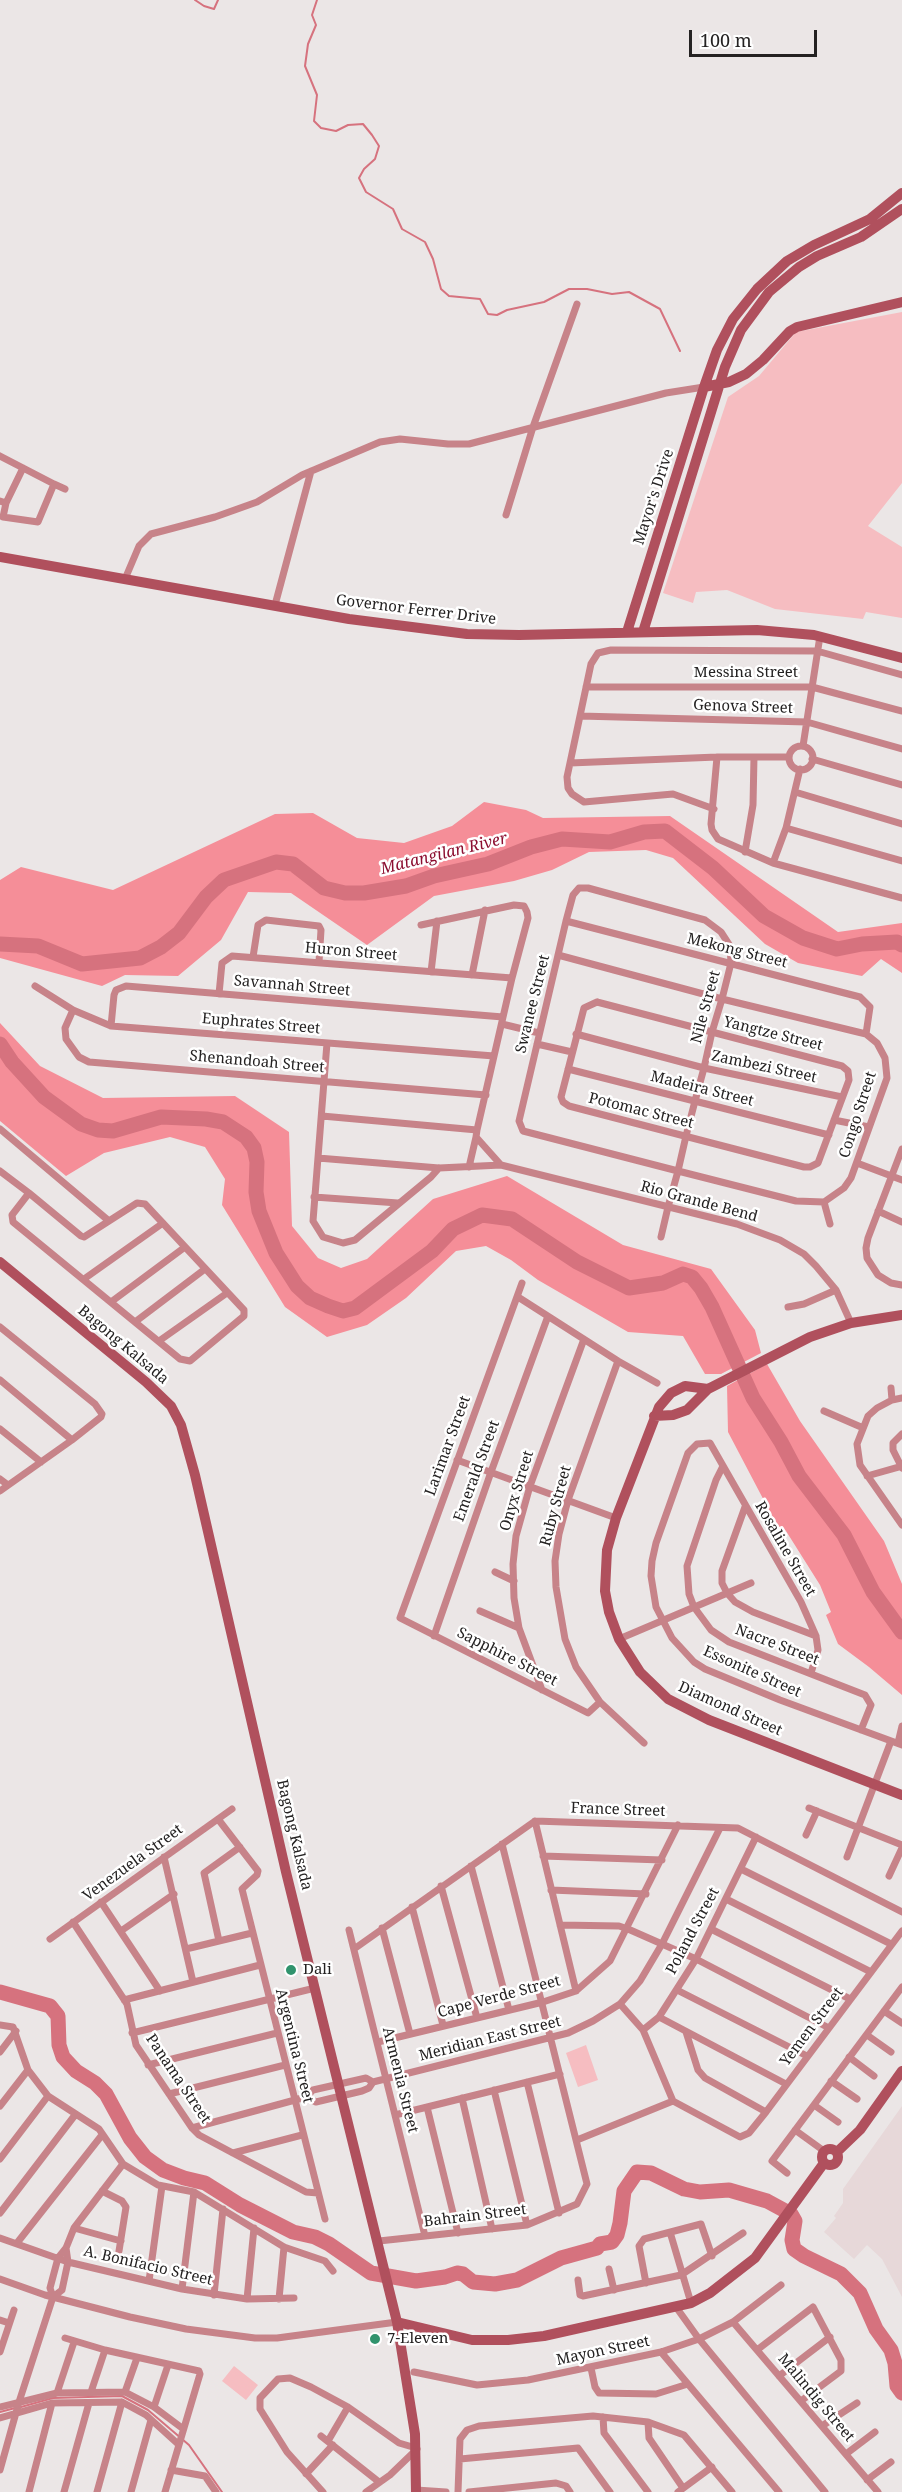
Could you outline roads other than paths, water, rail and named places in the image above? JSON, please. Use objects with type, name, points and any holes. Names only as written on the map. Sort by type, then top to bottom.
[{"type":"street","name":"Mayor's Drive","points":[[627,632],[704,387],[724,334],[756,289],[802,251],[870,219],[902,193]]},
{"type":"street","name":"Mayor's Drive","points":[[643,632],[725,367],[735,341],[748,319],[769,292],[800,267],[817,256],[861,237],[902,209]]},
{"type":"street","points":[[125,579],[139,546],[147,537],[257,501],[311,471],[352,452],[391,439],[469,444],[666,393],[721,384],[738,379],[754,369],[784,336],[797,327],[902,302]]},
{"type":"street","points":[[506,515],[532,427],[577,304]]},
{"type":"street","points":[[0,456],[65,489]]},
{"type":"street","points":[[23,468],[3,502],[3,517],[38,522],[54,484]]},
{"type":"street","points":[[275,605],[311,471]]},
{"type":"street","name":"Governor Ferrer Drive","points":[[0,557],[349,619],[467,634],[757,630],[820,636],[902,657]]},
{"type":"street","points":[[803,746],[820,636]]},
{"type":"street","points":[[714,809],[673,794],[584,802],[577,799],[568,788],[570,763],[591,664],[598,653],[604,651],[817,651],[902,675]]},
{"type":"street","name":"Messina Street","points":[[586,687],[812,687],[902,711]]},
{"type":"street","name":"Genova Street","points":[[580,716],[807,722],[902,749]]},
{"type":"street","points":[[803,746],[809,749],[812,759],[808,766],[800,769],[793,766],[789,757],[795,747],[803,746]]},
{"type":"street","points":[[570,763],[717,757],[789,757]]},
{"type":"street","points":[[717,757],[711,824],[715,835],[745,852],[773,863],[902,897]]},
{"type":"street","points":[[745,852],[753,805],[754,757]]},
{"type":"street","points":[[812,759],[902,785]]},
{"type":"street","points":[[773,863],[786,828],[800,769]]},
{"type":"street","points":[[795,792],[902,824]]},
{"type":"street","points":[[786,828],[902,861]]},
{"type":"street","name":"Swanee Street","points":[[579,888],[573,895],[566,921],[519,1121],[520,1128],[527,1132],[678,1171]]},
{"type":"street","name":"Nile Street","points":[[579,888],[588,888],[705,920],[714,925],[730,946],[731,963],[661,1237]]},
{"type":"street","points":[[421,925],[485,910],[520,905],[527,912],[528,918],[469,1167]]},
{"type":"street","points":[[471,975],[485,910]]},
{"type":"street","points":[[253,957],[258,925],[266,920],[319,926],[321,930],[319,962]]},
{"type":"street","points":[[431,972],[436,921]]},
{"type":"street","name":"Mekong Street","points":[[566,921],[861,997],[870,1007],[866,1034]]},
{"type":"street","points":[[558,955],[722,999],[866,1034]]},
{"type":"street","name":"Huron Street","points":[[219,994],[220,969],[226,958],[232,956],[512,978]]},
{"type":"street","name":"Euphrates Street","points":[[35,986],[73,1010],[111,1026],[494,1056]]},
{"type":"street","name":"Savannah Street","points":[[111,1026],[114,995],[120,987],[503,1021],[539,1033]]},
{"type":"street","name":"Yangtze Street","points":[[589,1004],[597,1002],[842,1066],[850,1075],[820,1158],[814,1166]]},
{"type":"street","name":"Potomac Street","points":[[589,1004],[584,1008],[576,1034],[561,1097],[569,1106],[804,1167],[814,1166]]},
{"type":"street","name":"Shenandoah Street","points":[[73,1010],[65,1028],[66,1039],[79,1057],[89,1062],[486,1095]]},
{"type":"street","name":"Zambezi Street","points":[[576,1034],[704,1068],[842,1097]]},
{"type":"street","name":"Congo Street","points":[[824,1202],[844,1188],[857,1163],[887,1078],[888,1068],[882,1051],[866,1034]]},
{"type":"street","points":[[327,1043],[313,1221],[323,1237],[343,1243],[355,1240],[365,1234],[439,1168]]},
{"type":"street","points":[[537,1044],[572,1052]]},
{"type":"street","name":"Madeira Street","points":[[568,1069],[829,1135]]},
{"type":"street","points":[[322,1116],[476,1134],[501,1165]]},
{"type":"street","points":[[834,1120],[869,1128]]},
{"type":"street","points":[[0,1129],[109,1221]]},
{"type":"street","points":[[902,1149],[868,1238],[867,1258],[883,1280],[902,1285]]},
{"type":"street","name":"Rio Grande Bend","points":[[318,1158],[439,1168],[501,1165],[737,1224],[780,1240],[804,1254],[836,1290],[851,1323]]},
{"type":"street","points":[[857,1163],[902,1180]]},
{"type":"street","points":[[678,1171],[796,1201],[824,1202],[830,1224]]},
{"type":"street","points":[[0,1172],[29,1193],[84,1237],[141,1202],[244,1310],[244,1316],[190,1361],[180,1359],[13,1222],[12,1215],[29,1193]]},
{"type":"street","points":[[314,1197],[398,1203]]},
{"type":"street","points":[[878,1211],[902,1222]]},
{"type":"street","points":[[84,1279],[163,1223]]},
{"type":"street","points":[[111,1302],[184,1247]]},
{"type":"street","name":"Bagong Kalsada","points":[[0,1262],[146,1382],[171,1406],[181,1425],[195,1475],[315,1988],[397,2322],[416,2448],[416,2491]]},
{"type":"street","points":[[135,1322],[205,1269]]},
{"type":"street","name":"Larimar Street","points":[[400,1618],[522,1282]]},
{"type":"street","points":[[788,1307],[804,1304],[836,1290]]},
{"type":"street","points":[[159,1341],[227,1293]]},
{"type":"street","points":[[518,1297],[618,1361],[657,1383]]},
{"type":"street","points":[[654,1416],[673,1415],[687,1410],[708,1389],[810,1337],[851,1323],[902,1315]]},
{"type":"street","name":"Emerald Street","points":[[434,1636],[548,1316]]},
{"type":"street","points":[[0,1327],[100,1409],[102,1414],[72,1440],[0,1491]]},
{"type":"street","name":"Onyx Street","points":[[542,1690],[519,1628],[514,1581],[516,1536],[530,1486],[584,1339]]},
{"type":"street","name":"Ruby Street","points":[[618,1361],[568,1500],[555,1561],[565,1640],[576,1667],[600,1702],[644,1743]]},
{"type":"street","points":[[0,1380],[72,1440]]},
{"type":"street","name":"Diamond Street","points":[[708,1389],[693,1386],[677,1389],[664,1401],[654,1416],[616,1518],[607,1550],[605,1591],[609,1612],[619,1639],[640,1672],[668,1699],[710,1720],[902,1795]]},
{"type":"street","points":[[891,1388],[892,1400]]},
{"type":"street","points":[[902,1398],[892,1400],[872,1412],[861,1427],[857,1444],[857,1455],[867,1476],[902,1526]]},
{"type":"street","points":[[824,1411],[861,1427]]},
{"type":"street","points":[[0,1429],[41,1462]]},
{"type":"street","points":[[867,1476],[902,1467],[893,1450],[893,1443],[902,1434]]},
{"type":"street","name":"Rosaline Street","points":[[710,1443],[745,1508],[801,1602],[816,1636],[818,1650],[811,1672]]},
{"type":"street","name":"Essonite Street","points":[[710,1443],[697,1444],[688,1453],[656,1543],[651,1576],[656,1607],[662,1621],[682,1650],[705,1669],[897,1743]]},
{"type":"street","points":[[457,1460],[616,1518]]},
{"type":"street","name":"Nacre Street","points":[[723,1466],[712,1490],[687,1566],[688,1587],[694,1607],[702,1619],[720,1637],[866,1695],[871,1705],[861,1730]]},
{"type":"street","points":[[0,1479],[8,1485]]},
{"type":"street","points":[[745,1508],[722,1571],[722,1582],[727,1593],[735,1602],[753,1612],[816,1636]]},
{"type":"street","points":[[495,1572],[514,1581]]},
{"type":"street","points":[[619,1639],[751,1583]]},
{"type":"street","points":[[480,1611],[519,1628]]},
{"type":"street","name":"Sapphire Street","points":[[400,1618],[588,1713],[600,1702]]},
{"type":"street","points":[[847,1857],[874,1785],[897,1743],[902,1726]]},
{"type":"street","points":[[809,1808],[902,1847],[890,1876]]},
{"type":"street","name":"Venezuela Street","points":[[50,1939],[232,1809]]},
{"type":"street","points":[[806,1835],[817,1811]]},
{"type":"street","name":"Argentina Street","points":[[218,1819],[258,1871],[257,1875],[242,1889],[276,2033],[325,2219]]},
{"type":"street","points":[[354,1949],[535,1821],[576,1991]]},
{"type":"street","name":"France Street","points":[[535,1821],[738,1828],[902,1912]]},
{"type":"street","name":"Cape Verde Street","points":[[378,2042],[543,2002],[576,1991],[610,1961],[678,1825]]},
{"type":"street","name":"Meridian East Street","points":[[373,2082],[369,2088],[316,2102],[306,2097],[313,2091],[339,2084],[366,2078],[373,2082],[552,2037],[579,2028],[620,2004],[640,1981],[662,1944],[720,1828]]},
{"type":"street","name":"Poland Street","points":[[643,2030],[659,2017],[696,1959],[756,1837]]},
{"type":"street","name":"Bahrain Street","points":[[378,2241],[527,2225],[580,2202],[587,2184],[502,1844]]},
{"type":"street","points":[[219,1941],[204,1873],[240,1847]]},
{"type":"street","points":[[543,1856],[662,1860]]},
{"type":"street","points":[[164,1857],[193,1982]]},
{"type":"street","points":[[471,1866],[509,2010]]},
{"type":"street","points":[[741,1869],[891,1944]]},
{"type":"street","points":[[441,1886],[477,2018]]},
{"type":"street","points":[[551,1890],[645,1894]]},
{"type":"street","points":[[121,1931],[174,1894]]},
{"type":"street","points":[[726,1899],[871,1972]]},
{"type":"street","points":[[101,1902],[159,1991]]},
{"type":"street","points":[[412,1907],[443,2025]]},
{"type":"street","name":"Panama Street","points":[[73,1922],[124,2000],[136,2045],[192,2128],[199,2135],[306,2192],[318,2193]]},
{"type":"street","points":[[560,1925],[619,1926],[628,1929],[696,1959],[829,2028]]},
{"type":"street","points":[[382,1928],[410,2034]]},
{"type":"street","points":[[711,1929],[850,1999]]},
{"type":"street","name":"Armenia Street","points":[[349,1930],[424,2236]]},
{"type":"street","name":"Yemen Street","points":[[673,2101],[740,2137],[749,2133],[902,1931]]},
{"type":"street","points":[[186,1949],[252,1933]]},
{"type":"street","points":[[124,2000],[260,1965]]},
{"type":"street","points":[[786,2172],[772,2161],[902,1987]]},
{"type":"street","points":[[132,2033],[315,1988]]},
{"type":"street","points":[[677,1990],[807,2056]]},
{"type":"street","points":[[577,2140],[673,2101],[643,2030],[620,2004]]},
{"type":"street","points":[[884,2011],[902,2023]]},
{"type":"street","points":[[659,2017],[786,2084]]},
{"type":"street","points":[[0,2025],[8,2025],[16,2031],[28,2070],[48,2096],[99,2129],[123,2164],[162,2186],[194,2192],[284,2247],[325,2261],[333,2271]]},
{"type":"street","points":[[0,2052],[16,2031]]},
{"type":"street","points":[[686,2032],[698,2070],[705,2078],[766,2112]]},
{"type":"street","points":[[148,2065],[276,2033]]},
{"type":"street","points":[[867,2035],[891,2052]]},
{"type":"street","points":[[849,2058],[874,2076]]},
{"type":"street","points":[[169,2094],[285,2066]]},
{"type":"street","points":[[0,2106],[28,2070]]},
{"type":"street","points":[[837,2152],[860,2130],[902,2071]]},
{"type":"street","points":[[395,2115],[560,2074]]},
{"type":"street","points":[[831,2081],[857,2099]]},
{"type":"street","points":[[527,2082],[559,2213]]},
{"type":"street","points":[[494,2090],[527,2225]]},
{"type":"street","points":[[0,2159],[48,2096]]},
{"type":"street","points":[[192,2128],[306,2097]]},
{"type":"street","points":[[462,2098],[492,2229]]},
{"type":"street","points":[[814,2105],[838,2122]]},
{"type":"street","points":[[427,2107],[458,2233]]},
{"type":"street","points":[[0,2212],[75,2115]]},
{"type":"street","points":[[795,2130],[824,2151]]},
{"type":"street","points":[[17,2243],[102,2135]]},
{"type":"street","points":[[233,2153],[302,2135]]},
{"type":"street","points":[[830,2149],[837,2152],[838,2157],[834,2164],[829,2166],[824,2163],[821,2157],[824,2151],[830,2149]]},
{"type":"street","points":[[0,2279],[53,2297],[186,2329],[255,2338],[277,2338],[397,2322],[472,2340],[508,2340],[544,2336],[676,2307],[691,2303],[710,2293],[750,2263],[824,2163]]},
{"type":"street","points":[[53,2297],[50,2288],[58,2258],[66,2248],[74,2228],[123,2164]]},
{"type":"street","points":[[149,2281],[162,2186]]},
{"type":"street","points":[[102,2191],[122,2201],[126,2207],[119,2251]]},
{"type":"street","points":[[182,2289],[194,2192]]},
{"type":"street","points":[[214,2295],[223,2209]]},
{"type":"street","points":[[646,2283],[640,2242],[644,2239],[701,2224],[712,2256]]},
{"type":"street","points":[[74,2228],[121,2241]]},
{"type":"street","points":[[247,2299],[254,2228]]},
{"type":"street","points":[[670,2232],[691,2303]]},
{"type":"street","points":[[578,2280],[580,2295],[583,2296],[681,2275],[743,2233]]},
{"type":"street","name":"A. Bonifacio Street","points":[[0,2238],[68,2262],[182,2289],[247,2299],[294,2298]]},
{"type":"street","points":[[279,2299],[284,2247]]},
{"type":"street","points":[[0,2470],[17,2408],[53,2297],[62,2290],[68,2262],[66,2248]]},
{"type":"street","points":[[609,2269],[614,2290]]},
{"type":"street","name":"Mayon Street","points":[[414,2372],[477,2385],[528,2380],[662,2352],[699,2339],[733,2322],[782,2285]]},
{"type":"street","points":[[676,2307],[699,2339],[825,2492]]},
{"type":"street","points":[[757,2350],[813,2307],[841,2360],[841,2372],[801,2401]]},
{"type":"street","points":[[0,2352],[14,2310]]},
{"type":"street","points":[[0,2320],[9,2323]]},
{"type":"street","name":"Malindig Street","points":[[733,2322],[878,2492]]},
{"type":"street","points":[[779,2376],[830,2337]]},
{"type":"street","points":[[65,2338],[137,2358],[196,2369],[200,2374],[165,2492]]},
{"type":"street","points":[[57,2393],[74,2342]]},
{"type":"street","points":[[91,2392],[105,2350]]},
{"type":"street","points":[[662,2352],[779,2492]]},
{"type":"street","points":[[125,2392],[137,2358]]},
{"type":"street","points":[[154,2407],[168,2365]]},
{"type":"street","points":[[591,2368],[595,2387],[599,2393],[656,2394],[688,2384]]},
{"type":"street","points":[[323,2492],[287,2452],[260,2409],[260,2398],[278,2379],[290,2378],[312,2387],[348,2407],[399,2443],[416,2448]]},
{"type":"street","points":[[0,2418],[17,2408],[57,2393],[125,2392],[154,2407],[180,2437]]},
{"type":"street","points":[[0,2407],[17,2408],[52,2403],[122,2402],[180,2437]]},
{"type":"street","points":[[97,2492],[122,2402]]},
{"type":"street","points":[[29,2492],[52,2403]]},
{"type":"street","points":[[64,2492],[89,2403]]},
{"type":"street","points":[[822,2426],[857,2403]]},
{"type":"street","points":[[306,2474],[348,2407]]},
{"type":"street","points":[[458,2492],[460,2439],[467,2430],[479,2426],[593,2416],[648,2422],[684,2436],[730,2492]]},
{"type":"street","points":[[603,2417],[604,2433],[648,2492]]},
{"type":"street","points":[[132,2492],[152,2420]]},
{"type":"street","points":[[648,2422],[649,2438],[680,2490],[712,2468]]},
{"type":"street","points":[[846,2454],[875,2432]]},
{"type":"street","points":[[327,2441],[379,2482]]},
{"type":"street","points":[[366,2492],[416,2448]]},
{"type":"street","points":[[460,2459],[578,2448],[610,2492]]},
{"type":"street","points":[[867,2480],[891,2462]]},
{"type":"street","points":[[171,2470],[205,2476],[216,2492]]},
{"type":"street","points":[[469,2492],[556,2483],[566,2486],[570,2492]]},
{"type":"street","points":[[416,2491],[446,2492]]},
{"type":"waterway","points":[[195,0],[214,9],[218,0]]},
{"type":"waterway","points":[[317,0],[312,15],[316,25],[308,44],[305,66],[317,95],[314,121],[321,128],[336,131],[348,125],[363,124],[372,135],[379,146],[375,159],[364,169],[359,178],[366,192],[393,209],[402,229],[425,242],[433,259],[441,289],[449,296],[480,299],[488,314],[497,315],[507,310],[544,302],[569,289],[587,289],[612,294],[629,292],[660,309],[680,351]]},
{"type":"waterway","name":"Matangilan River","points":[[0,944],[38,946],[82,964],[140,958],[161,947],[179,933],[206,897],[224,880],[276,862],[293,864],[324,888],[345,893],[364,893],[406,886],[434,876],[488,864],[531,847],[562,839],[610,842],[644,832],[665,831],[713,868],[764,916],[803,938],[837,949],[862,944],[897,942],[902,945]]},
{"type":"waterway","points":[[0,1044],[12,1062],[44,1097],[81,1124],[98,1130],[113,1131],[161,1117],[206,1119],[223,1122],[246,1137],[254,1148],[257,1162],[256,1192],[259,1211],[276,1253],[297,1286],[310,1298],[328,1306],[343,1311],[355,1308],[432,1251],[453,1229],[482,1215],[512,1219],[577,1262],[629,1288],[663,1283],[683,1274],[692,1277],[712,1307],[753,1398],[799,1476],[844,1535],[873,1592],[902,1632]]},
{"type":"waterway","points":[[0,1992],[50,2006],[58,2016],[59,2045],[63,2057],[76,2071],[95,2083],[106,2094],[130,2138],[145,2157],[163,2170],[205,2183],[240,2205],[293,2232],[315,2237],[329,2244],[371,2273],[416,2281],[457,2273],[463,2274],[473,2282],[495,2284],[517,2280],[561,2258],[612,2242],[617,2235],[620,2223],[624,2191],[637,2172],[651,2173],[684,2189],[700,2192],[729,2190],[767,2201],[791,2214],[795,2221],[792,2240],[794,2249],[841,2274],[860,2293],[876,2329],[891,2350],[895,2363],[897,2386],[902,2393]]},
{"type":"waterway","points":[[21,2407],[53,2398],[122,2396],[148,2410],[189,2445],[222,2492]]},
{"type":"waterway","points":[[0,2412],[15,2408]]},
{"type":"place","name":"Dali","points":[[291,1970]]},
{"type":"place","name":"7-Eleven","points":[[375,2339]]}]
